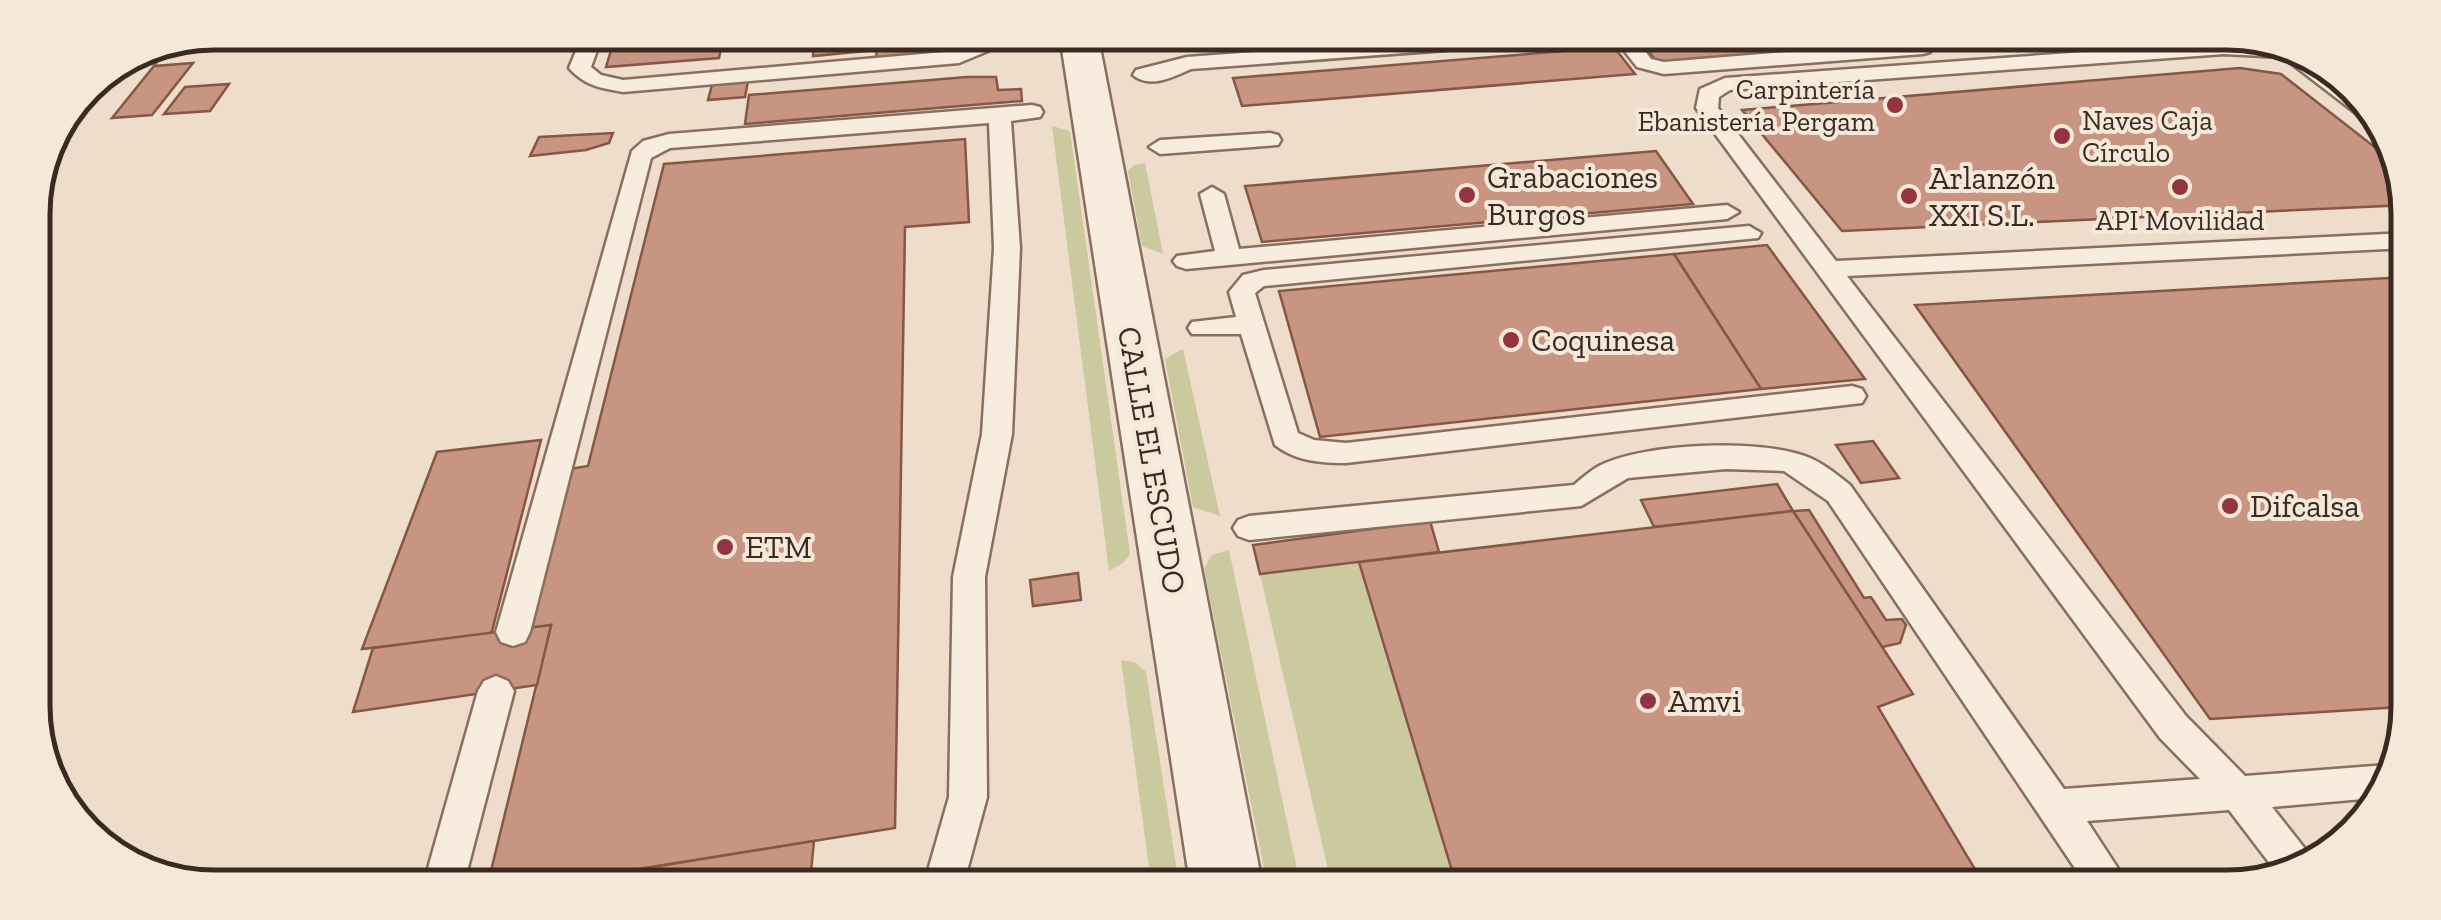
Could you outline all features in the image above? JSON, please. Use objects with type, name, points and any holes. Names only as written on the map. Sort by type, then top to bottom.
[{"type":"street","name":"CALLE EL ESCUDO","points":[[1081,50],[1224,870]]},
{"type":"lane","points":[[587,50],[580,68],[594,80],[622,86],[958,57],[979,50]]},
{"type":"lane","points":[[1183,50],[1187,63]]},
{"type":"lane","points":[[1144,75],[1161,74],[1187,63],[1364,50]]},
{"type":"lane","points":[[1634,50],[1644,63],[1664,68],[1897,50]]},
{"type":"lane","points":[[2190,50],[1725,84],[1708,94],[1707,108],[2172,727],[2238,793],[2290,858]]},
{"type":"lane","points":[[513,632],[640,156],[651,146],[670,140],[1032,112]]},
{"type":"lane","points":[[949,870],[968,796],[969,577],[998,434],[1008,248],[1000,114]]},
{"type":"lane","points":[[1160,147],[1270,140]]},
{"type":"lane","points":[[1212,194],[1230,257]]},
{"type":"lane","points":[[1186,261],[1727,212]]},
{"type":"lane","points":[[1749,234],[1264,278],[1252,281],[1242,292],[1285,438],[1294,446],[1315,451],[1346,453],[1852,396]]},
{"type":"lane","points":[[1828,269],[2391,241]]},
{"type":"lane","points":[[1202,328],[1250,325]]},
{"type":"lane","points":[[1249,528],[1581,494],[1611,472],[1635,467],[1754,457],[1784,460],[1813,471],[1839,493],[2099,870]]},
{"type":"lane","points":[[447,870],[496,691]]},
{"type":"lane","points":[[2056,807],[2372,782]]},
{"type":"shaded area","points":[[1052,126],[1070,131],[1130,554],[1109,571]]},
{"type":"shaded area","points":[[1145,163],[1163,254],[1142,246],[1128,171]]},
{"type":"shaded area","points":[[1183,349],[1220,516],[1193,507],[1165,359]]},
{"type":"shaded area","points":[[1229,550],[1297,870],[1264,870],[1204,569],[1212,555]]},
{"type":"shaded area","points":[[1359,562],[1452,870],[1328,870],[1260,574]]},
{"type":"shaded area","points":[[1121,660],[1134,662],[1146,672],[1177,870],[1149,870]]},
{"type":"building","points":[[611,50],[721,50],[719,58],[606,67]]},
{"type":"building","points":[[814,50],[877,50],[813,56]]},
{"type":"building","points":[[877,50],[933,50],[933,55],[876,58]]},
{"type":"building","points":[[1577,50],[1616,50],[1635,74],[1242,106],[1233,78]]},
{"type":"building","points":[[1648,50],[1803,50],[1657,62]]},
{"type":"building","points":[[193,63],[152,115],[112,118],[154,66]]},
{"type":"building","name":"Naves Caja Círculo","points":[[2240,68],[2281,74],[2379,150],[2391,206],[1842,231],[1742,110]]},
{"type":"building","points":[[996,77],[998,90],[1021,89],[1022,101],[745,124],[749,95]]},
{"type":"building","points":[[748,81],[745,97],[708,100],[712,85]]},
{"type":"building","points":[[229,84],[210,111],[164,114],[185,87]]},
{"type":"building","points":[[613,133],[609,143],[586,150],[530,156],[539,137]]},
{"type":"building","name":"ETM","points":[[965,139],[969,222],[905,227],[895,828],[632,870],[491,870],[551,625],[532,628],[569,469],[588,466],[664,164]]},
{"type":"building","name":"Grabaciones Burgos","points":[[1656,151],[1693,204],[1262,242],[1245,186]]},
{"type":"building","points":[[1767,245],[1865,379],[1761,389],[1674,254]]},
{"type":"building","name":"Coquinesa","points":[[1674,254],[1761,389],[1320,437],[1279,291]]},
{"type":"building","name":"Difcalsa","points":[[2391,278],[2391,708],[2210,719],[1915,305]]},
{"type":"building","points":[[541,440],[491,635],[362,649],[437,452]]},
{"type":"building","points":[[1873,441],[1899,478],[1861,483],[1836,445]]},
{"type":"building","points":[[1777,484],[1793,511],[1654,527],[1641,500]]},
{"type":"building","points":[[1809,510],[1864,598],[1871,597],[1886,620],[1902,619],[1906,625],[1900,643],[1882,647],[1793,511]]},
{"type":"building","name":"Amvi","points":[[1793,511],[1913,694],[1878,707],[1975,870],[1452,870],[1359,562]]},
{"type":"building","points":[[1430,521],[1439,552],[1260,574],[1253,545]]},
{"type":"building","points":[[1078,573],[1081,600],[1033,606],[1030,580]]},
{"type":"building","points":[[551,625],[537,685],[353,712],[373,648]]},
{"type":"building","points":[[814,841],[811,870],[635,870]]},
{"type":"place","name":"Carpintería Ebanistería Pergam","points":[[1895,105]]},
{"type":"place","name":"Naves Caja Círculo","points":[[2062,136]]},
{"type":"place","name":"API Movilidad","points":[[2180,187]]},
{"type":"place","name":"Grabaciones Burgos","points":[[1467,195]]},
{"type":"place","name":"Arlanzón XXI S.L.","points":[[1909,196]]},
{"type":"place","name":"Coquinesa","points":[[1511,340]]},
{"type":"place","name":"Difcalsa","points":[[2230,506]]},
{"type":"place","name":"ETM","points":[[725,547]]},
{"type":"place","name":"Amvi","points":[[1648,701]]}]
